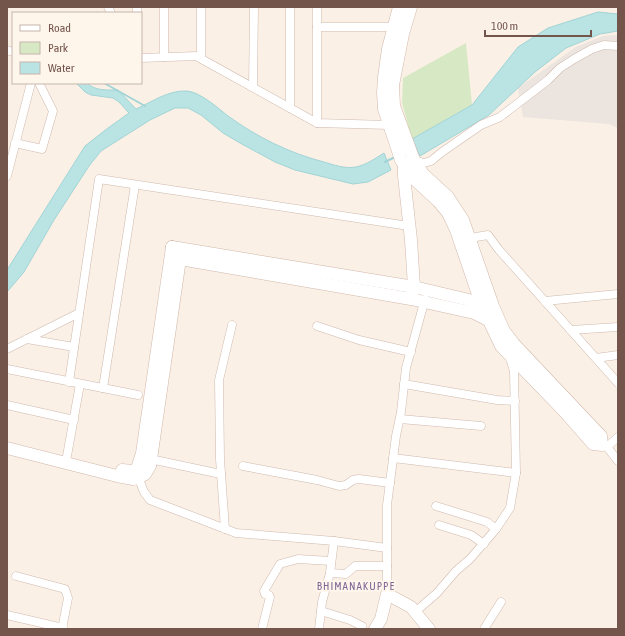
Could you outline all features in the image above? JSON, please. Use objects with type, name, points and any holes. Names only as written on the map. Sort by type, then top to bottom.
[{"type":"street","points":[[164,7],[164,57]]},
{"type":"street","points":[[201,7],[201,58]]},
{"type":"street","points":[[253,87],[254,7]]},
{"type":"street","points":[[290,7],[290,108]]},
{"type":"street","points":[[317,7],[317,123]]},
{"type":"street","points":[[399,7],[388,49],[384,77],[384,109],[389,125],[406,155],[423,174],[448,197],[463,220],[470,239],[501,346],[565,412],[593,444],[605,446],[618,437]]},
{"type":"street","points":[[411,7],[403,34],[393,85],[394,106],[411,176],[438,201],[448,213],[456,230],[482,306]]},
{"type":"street","points":[[317,27],[394,27]]},
{"type":"street","points":[[406,155],[424,163],[431,161],[481,125],[500,116],[548,80],[560,68],[574,59],[592,49],[604,45],[618,46]]},
{"type":"street","points":[[142,58],[196,56],[317,123],[389,125]]},
{"type":"street","points":[[7,176],[31,84]]},
{"type":"street","points":[[15,143],[42,149],[52,111],[39,84]]},
{"type":"street","points":[[406,155],[404,176],[409,226],[412,293]]},
{"type":"street","points":[[69,382],[99,180],[409,226]]},
{"type":"street","points":[[103,388],[135,185]]},
{"type":"street","points":[[470,239],[488,235],[499,250],[618,382]]},
{"type":"street","points":[[172,247],[426,296],[469,300],[482,306],[492,316],[514,344],[601,436],[605,446],[618,461]]},
{"type":"street","points":[[7,448],[117,476],[145,474],[150,466],[180,259],[172,247]]},
{"type":"street","points":[[172,247],[142,453],[137,474],[144,492],[150,500],[236,533],[334,541],[387,548]]},
{"type":"street","points":[[180,259],[412,293]]},
{"type":"street","points":[[545,301],[618,294]]},
{"type":"street","points":[[426,296],[474,313],[492,316]]},
{"type":"street","points":[[321,611],[350,620],[360,628],[374,629],[381,619],[386,594],[387,505],[393,458],[400,419],[406,368],[426,296]]},
{"type":"street","points":[[7,349],[80,313]]},
{"type":"street","points":[[225,529],[220,450],[219,380],[232,325]]},
{"type":"street","points":[[317,326],[359,340],[411,352]]},
{"type":"street","points":[[571,330],[618,327]]},
{"type":"street","points":[[27,339],[74,347]]},
{"type":"street","points":[[415,612],[437,593],[456,571],[484,544],[510,508],[516,473],[514,371],[509,355]]},
{"type":"street","points":[[596,358],[618,355]]},
{"type":"street","points":[[7,369],[138,395]]},
{"type":"street","points":[[67,456],[80,384]]},
{"type":"street","points":[[404,384],[497,400],[515,401]]},
{"type":"street","points":[[7,406],[74,420]]},
{"type":"street","points":[[400,419],[481,426]]},
{"type":"street","points":[[7,440],[137,474]]},
{"type":"street","points":[[393,458],[516,473]]},
{"type":"street","points":[[150,459],[221,474]]},
{"type":"street","points":[[243,466],[317,480],[339,486],[346,485],[353,480],[359,479],[390,483]]},
{"type":"street","points":[[436,506],[487,522],[496,529]]},
{"type":"street","points":[[439,525],[471,535],[484,544]]},
{"type":"street","points":[[319,629],[322,602],[330,573],[334,541]]},
{"type":"street","points":[[262,629],[270,597],[264,592],[280,564],[298,559],[331,561]]},
{"type":"street","points":[[330,573],[348,574],[355,566],[386,566]]},
{"type":"street","points":[[7,615],[63,628],[68,598],[65,589],[16,576]]},
{"type":"street","points":[[386,594],[411,607],[429,629]]},
{"type":"street","points":[[484,629],[501,602]]},
{"type":"shaded area","points":[[618,35],[618,128],[609,124],[523,117],[518,88],[576,47],[603,36]]},
{"type":"green space","points":[[466,43],[472,105],[412,139],[402,103],[403,78]]},
{"type":"water","points":[[598,12],[618,14],[618,31],[600,34],[566,48],[535,72],[489,115],[420,156],[412,139],[472,105],[518,47],[548,28]]},
{"type":"water","points":[[77,84],[88,84],[101,90],[118,90],[136,109],[173,92],[192,92],[209,101],[250,131],[274,144],[298,154],[344,167],[356,167],[371,161],[384,153],[391,170],[368,182],[353,184],[295,170],[275,162],[240,143],[223,133],[201,115],[188,108],[175,108],[150,120],[101,151],[89,166],[54,220],[24,272],[7,292],[7,270],[85,146],[129,113],[113,98],[91,95],[85,92]]},
{"type":"waterway","points":[[106,84],[145,106]]},
{"type":"waterway","points":[[385,162],[395,157]]},
{"type":"district","name":"BHIMANAKUPPE","points":[[356,586]]}]
